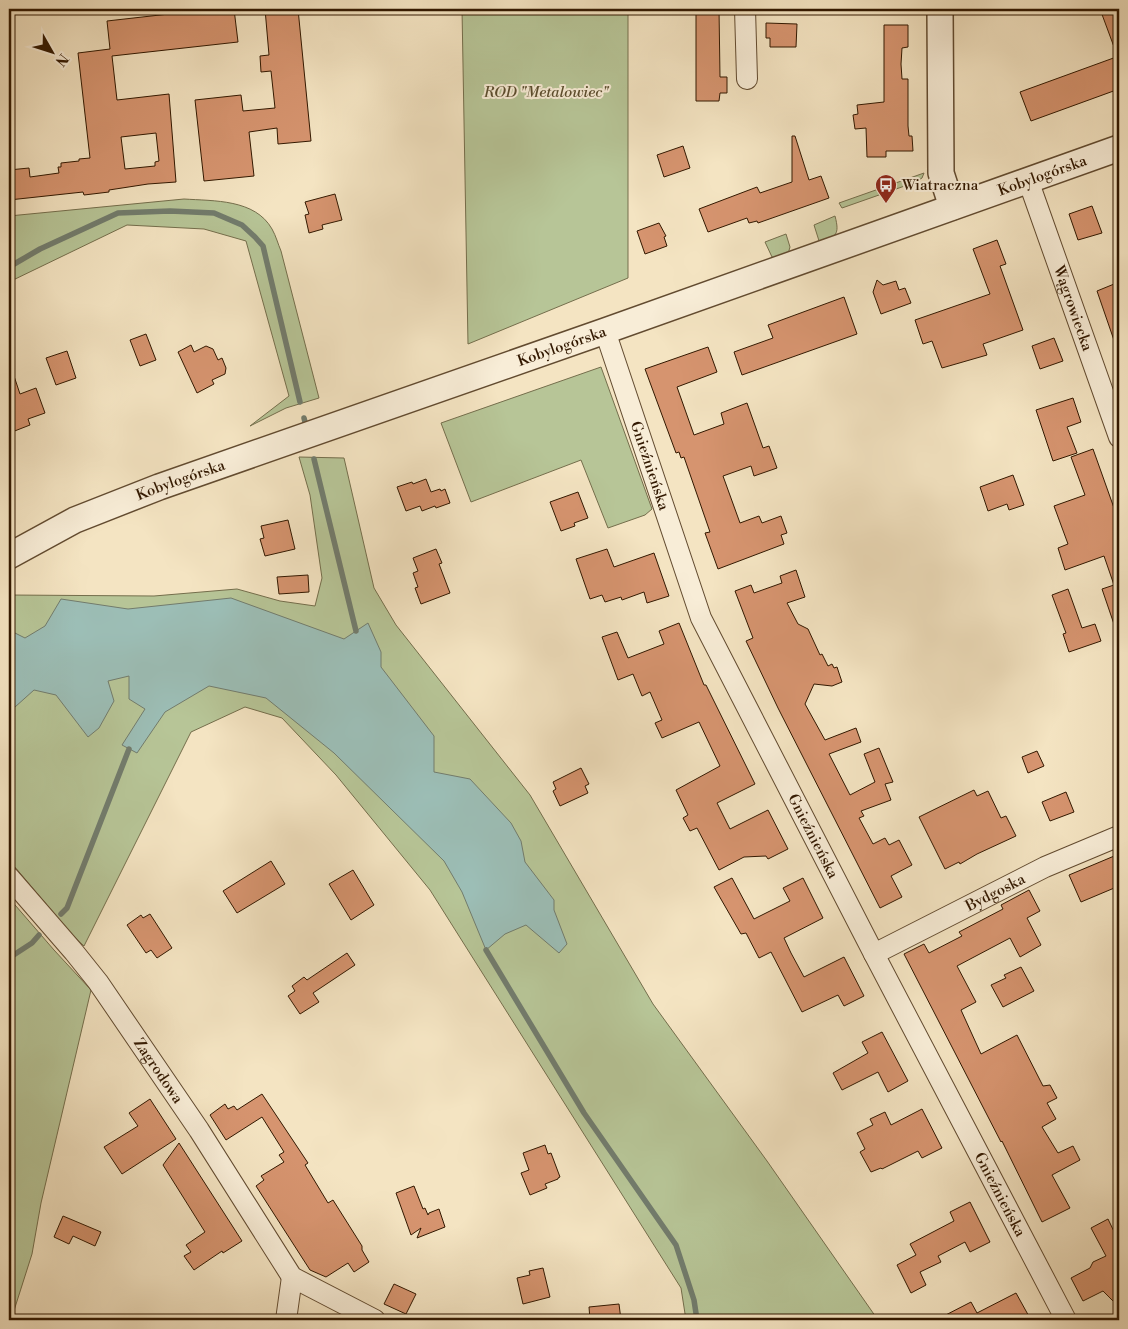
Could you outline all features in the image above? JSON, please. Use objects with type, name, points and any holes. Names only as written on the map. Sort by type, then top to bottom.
[{"type":"street","points":[[745,9],[747,80]]},
{"type":"street","points":[[940,9],[941,173],[952,208]]},
{"type":"street","name":"Kobylogórska","points":[[9,556],[75,520],[159,487],[1119,148]]},
{"type":"street","name":"Wągrowiecka","points":[[1028,180],[1119,437]]},
{"type":"street","name":"Gnieźnieńska","points":[[605,331],[701,618],[874,954],[1066,1320]]},
{"type":"street","name":"Bydgoska","points":[[874,954],[1045,867],[1119,836]]},
{"type":"street","name":"Zagrodowa","points":[[9,877],[98,982],[193,1122],[292,1277]]},
{"type":"street","points":[[286,1320],[292,1277],[375,1320]]},
{"type":"green space","name":"ROD \"Metalowiec\"","points":[[462,9],[628,9],[628,278],[468,344]]},
{"type":"green space","points":[[924,173],[922,178],[916,182],[842,208],[839,203]]},
{"type":"green space","points":[[184,199],[221,201],[245,207],[265,219],[272,229],[281,251],[319,398],[286,408],[250,426],[289,396],[246,241],[204,229],[127,225],[9,282],[9,216]]},
{"type":"green space","points":[[835,216],[837,231],[833,237],[820,244],[814,225]]},
{"type":"green space","points":[[786,234],[790,247],[788,254],[775,258],[772,257],[765,242]]},
{"type":"green space","points":[[601,367],[652,509],[645,515],[608,528],[581,460],[471,502],[441,423]]},
{"type":"green space","points":[[299,457],[344,458],[374,588],[396,625],[530,795],[653,1004],[767,1161],[878,1320],[686,1320],[681,1288],[430,890],[336,775],[282,718],[245,707],[191,732],[84,946],[73,936],[9,860],[9,595],[154,596],[237,589],[280,601],[315,606],[322,578],[310,495]]},
{"type":"green space","points":[[9,898],[91,990],[41,1203],[32,1254],[11,1320],[9,1320]]},
{"type":"water","points":[[231,598],[344,639],[368,623],[381,652],[381,667],[434,736],[434,772],[470,779],[511,823],[521,841],[525,862],[554,900],[554,910],[567,944],[559,953],[526,925],[505,934],[486,950],[462,892],[444,861],[334,753],[266,698],[209,686],[165,712],[137,753],[122,745],[145,709],[129,699],[129,676],[108,681],[114,701],[99,728],[88,737],[56,695],[34,690],[15,707],[9,708],[9,630],[25,638],[45,626],[61,599],[128,609]]},
{"type":"building","points":[[213,9],[234,9],[238,42],[112,56],[117,100],[169,94],[176,182],[148,184],[84,195],[83,192],[9,200],[9,170],[29,168],[30,177],[59,173],[58,167],[61,167],[61,163],[90,158],[78,53],[110,49],[107,21]],"holes":[[[156,133],[159,161],[155,162],[155,166],[125,169],[121,137]]]},
{"type":"building","points":[[265,9],[298,9],[311,141],[278,144],[277,128],[249,132],[254,176],[204,181],[195,100],[241,95],[243,111],[275,108],[271,71],[261,72],[260,56],[269,55]]},
{"type":"building","points":[[696,9],[719,9],[720,77],[727,77],[727,93],[720,93],[719,101],[696,101]]},
{"type":"building","points":[[1100,9],[1119,9],[1119,55],[1117,55]]},
{"type":"building","points":[[766,23],[797,24],[796,47],[770,47],[770,38],[766,38]]},
{"type":"building","points":[[884,25],[908,25],[908,47],[902,48],[901,64],[902,79],[908,79],[908,126],[909,136],[912,136],[913,151],[886,151],[886,157],[867,157],[866,128],[855,129],[853,115],[858,114],[857,105],[884,102]]},
{"type":"building","points":[[1119,56],[1119,89],[1031,121],[1020,92]]},
{"type":"building","points":[[792,136],[795,136],[809,180],[821,176],[829,198],[758,223],[757,221],[749,223],[747,218],[708,232],[699,209],[757,187],[760,193],[792,182]]},
{"type":"building","points":[[683,146],[690,168],[664,177],[657,155]]},
{"type":"building","points":[[335,194],[342,220],[322,225],[323,229],[309,233],[305,215],[309,214],[305,202]]},
{"type":"building","points":[[1092,206],[1102,233],[1078,240],[1069,214]]},
{"type":"building","points":[[659,223],[666,236],[664,237],[667,246],[645,254],[637,231]]},
{"type":"building","points":[[997,240],[1006,264],[1000,266],[1023,330],[983,344],[987,355],[942,368],[932,341],[923,344],[915,320],[990,294],[973,249]]},
{"type":"building","points":[[877,280],[883,285],[896,281],[899,290],[905,288],[911,303],[881,314],[873,292]]},
{"type":"building","points":[[1119,282],[1119,349],[1117,349],[1097,291]]},
{"type":"building","points":[[844,297],[857,334],[742,375],[734,352],[773,338],[768,325]]},
{"type":"building","points":[[146,334],[156,360],[140,366],[130,340]]},
{"type":"building","points":[[1054,338],[1063,361],[1040,369],[1032,346]]},
{"type":"building","points":[[191,345],[194,352],[206,346],[213,349],[218,360],[222,358],[226,368],[225,374],[212,380],[214,384],[197,393],[178,352]]},
{"type":"building","points":[[708,347],[717,372],[677,387],[694,435],[724,424],[721,413],[747,403],[763,448],[769,446],[777,468],[754,476],[751,466],[723,476],[740,523],[759,516],[762,523],[781,516],[787,533],[781,535],[784,544],[718,569],[705,533],[710,532],[684,457],[681,458],[679,452],[676,453],[645,369]]},
{"type":"building","points":[[67,351],[76,378],[56,385],[46,358]]},
{"type":"building","points":[[11,367],[20,394],[36,388],[45,413],[28,419],[30,425],[12,432],[9,423],[9,368]]},
{"type":"building","points":[[1073,398],[1081,422],[1067,427],[1077,453],[1053,461],[1036,410]]},
{"type":"building","points":[[1093,449],[1119,522],[1119,633],[1117,633],[1102,589],[1114,585],[1104,556],[1065,570],[1058,548],[1068,544],[1054,506],[1085,495],[1071,457]]},
{"type":"building","points":[[1013,475],[1024,505],[1009,510],[1007,504],[988,511],[980,487]]},
{"type":"building","points":[[426,479],[431,492],[445,489],[450,503],[422,511],[420,506],[406,511],[397,487]]},
{"type":"building","points":[[578,492],[588,518],[574,523],[575,526],[561,531],[550,502]]},
{"type":"building","points":[[288,520],[295,549],[265,556],[260,539],[264,538],[261,526]]},
{"type":"building","points":[[436,549],[442,563],[439,564],[450,593],[421,604],[415,588],[418,587],[413,573],[418,571],[413,558]]},
{"type":"building","points":[[607,549],[614,567],[654,553],[669,596],[647,603],[644,592],[622,600],[621,597],[605,602],[602,595],[590,599],[576,559]]},
{"type":"building","points":[[796,570],[805,597],[787,603],[798,624],[808,629],[820,655],[822,654],[828,666],[832,664],[834,668],[837,667],[842,682],[832,686],[814,684],[805,704],[825,740],[856,728],[861,742],[829,754],[850,795],[875,782],[864,754],[879,748],[893,782],[885,784],[891,800],[861,811],[864,816],[859,818],[873,844],[885,838],[889,845],[899,840],[912,865],[891,876],[902,897],[880,908],[746,641],[753,638],[735,591],[751,585],[754,593],[782,583],[780,576]]},
{"type":"building","points":[[308,575],[309,592],[279,594],[277,577]]},
{"type":"building","points":[[1068,589],[1082,628],[1095,624],[1101,641],[1069,652],[1063,634],[1066,633],[1052,595]]},
{"type":"building","points":[[679,623],[704,685],[706,685],[755,784],[717,803],[730,829],[768,810],[788,849],[768,859],[766,856],[744,857],[719,870],[697,828],[690,831],[683,818],[688,815],[676,790],[720,766],[699,722],[662,738],[655,723],[662,720],[650,692],[642,696],[633,674],[618,680],[602,637],[617,632],[628,658],[664,644],[659,631]]},
{"type":"building","points":[[1037,751],[1044,766],[1028,773],[1022,757]]},
{"type":"building","points":[[581,768],[589,784],[585,786],[588,793],[560,806],[553,791],[556,789],[553,782]]},
{"type":"building","points":[[974,790],[977,796],[988,791],[1001,818],[1006,816],[1016,836],[960,864],[959,862],[945,869],[919,817]]},
{"type":"building","points":[[1066,792],[1074,812],[1050,821],[1042,802]]},
{"type":"building","points":[[1119,854],[1119,886],[1081,902],[1069,875]]},
{"type":"building","points":[[271,861],[285,884],[237,913],[223,891]]},
{"type":"building","points":[[353,870],[374,905],[351,920],[329,884]]},
{"type":"building","points":[[732,878],[754,919],[790,901],[783,888],[803,878],[823,918],[784,938],[791,953],[804,977],[844,957],[864,996],[844,1006],[838,995],[802,1012],[771,952],[759,958],[746,933],[741,934],[714,887]]},
{"type":"building","points":[[1029,890],[1040,911],[1027,918],[1041,945],[1020,957],[1010,938],[957,966],[976,1002],[961,1010],[981,1054],[1017,1035],[1043,1086],[1050,1085],[1057,1098],[1047,1103],[1056,1119],[1042,1127],[1058,1153],[1073,1146],[1080,1160],[1052,1175],[1070,1208],[1042,1222],[1002,1141],[904,954],[924,944],[929,953],[962,936],[959,932],[1003,909],[1001,905]]},
{"type":"building","points":[[150,914],[172,948],[157,958],[151,950],[146,953],[127,925],[141,915],[143,918]]},
{"type":"building","points":[[347,953],[355,965],[313,993],[319,1002],[300,1014],[288,996],[295,991],[292,986],[304,977],[307,980]]},
{"type":"building","points":[[1021,967],[1034,991],[1003,1007],[991,985],[1006,978],[1004,975]]},
{"type":"building","points":[[882,1032],[908,1081],[888,1092],[878,1072],[842,1090],[833,1073],[868,1053],[862,1042]]},
{"type":"building","points":[[262,1094],[308,1163],[305,1165],[328,1203],[333,1200],[362,1246],[362,1250],[369,1262],[354,1272],[348,1263],[326,1277],[310,1270],[256,1186],[264,1180],[261,1176],[284,1162],[279,1155],[284,1152],[262,1117],[226,1140],[210,1115],[225,1104],[228,1109],[234,1106],[237,1110]]},
{"type":"building","points":[[150,1099],[176,1139],[122,1174],[104,1147],[138,1126],[129,1113]]},
{"type":"building","points":[[922,1109],[942,1148],[922,1158],[918,1151],[882,1169],[871,1172],[860,1152],[865,1149],[857,1133],[873,1125],[870,1119],[885,1112],[891,1125]]},
{"type":"building","points":[[179,1143],[242,1241],[223,1253],[222,1251],[194,1270],[184,1256],[191,1252],[186,1245],[205,1232],[163,1165]]},
{"type":"building","points":[[545,1145],[548,1154],[551,1153],[560,1177],[545,1184],[547,1188],[530,1195],[521,1173],[529,1170],[523,1153]]},
{"type":"building","points":[[414,1186],[423,1209],[425,1208],[428,1215],[439,1209],[445,1227],[417,1238],[421,1228],[411,1235],[396,1193]]},
{"type":"building","points":[[970,1202],[990,1242],[970,1252],[965,1242],[938,1256],[941,1262],[920,1272],[926,1285],[911,1293],[897,1265],[916,1255],[910,1244],[954,1221],[950,1212]]},
{"type":"building","points":[[63,1216],[101,1232],[95,1246],[73,1236],[69,1244],[54,1237]]},
{"type":"building","points":[[1108,1219],[1119,1242],[1119,1307],[1103,1291],[1083,1301],[1071,1278],[1090,1268],[1093,1262],[1106,1256],[1091,1228]]},
{"type":"building","points":[[543,1268],[550,1297],[523,1304],[517,1278],[530,1275],[529,1271]]},
{"type":"building","points":[[394,1284],[416,1294],[406,1314],[384,1304]]},
{"type":"building","points":[[1016,1293],[1031,1320],[936,1320],[971,1302],[977,1313]]},
{"type":"building","points":[[619,1304],[621,1320],[590,1320],[589,1307]]},
{"type":"waterway","points":[[9,267],[40,249],[118,213],[170,211],[214,213],[242,225],[263,246],[300,402]]},
{"type":"waterway","points":[[304,418],[305,422]]},
{"type":"waterway","points":[[314,459],[356,631]]},
{"type":"waterway","points":[[61,914],[67,908],[129,749]]},
{"type":"waterway","points":[[9,958],[32,943],[39,935]]},
{"type":"waterway","points":[[486,950],[584,1113],[676,1245],[694,1300],[697,1320]]},
{"type":"place","name":"Wiatraczna","points":[[886,204]]}]
